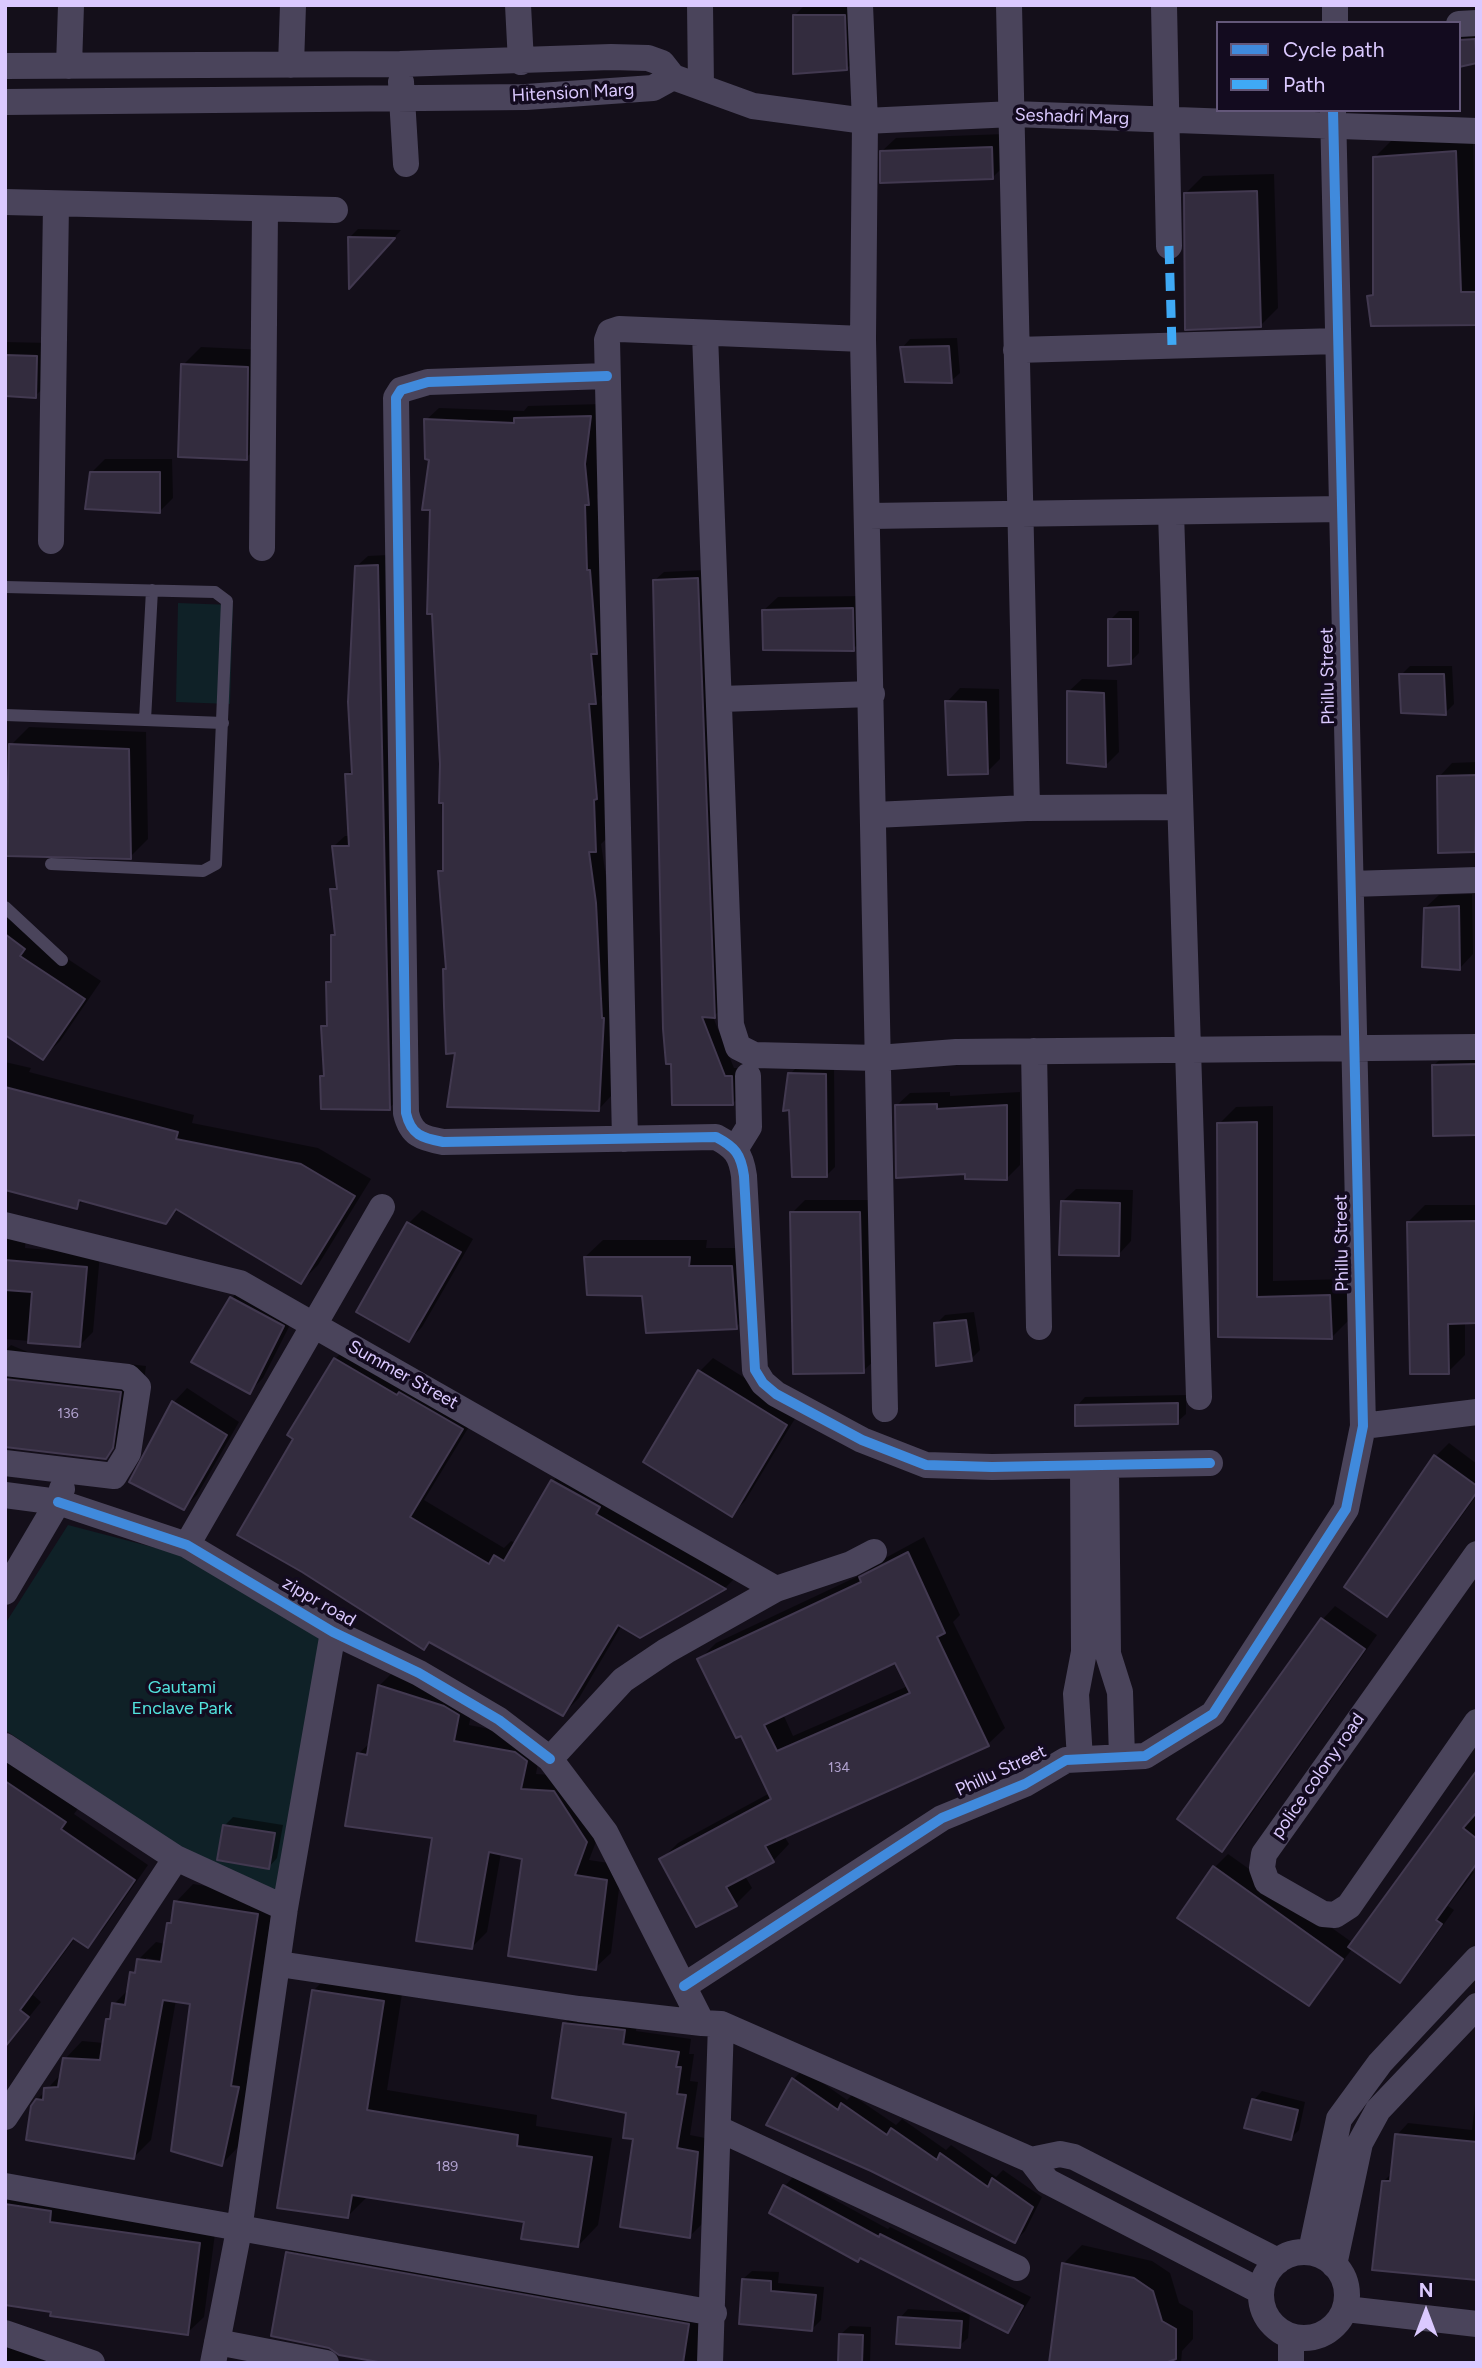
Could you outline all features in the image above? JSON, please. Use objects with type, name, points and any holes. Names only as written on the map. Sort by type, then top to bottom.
[{"type":"street","points":[[69,66],[71,5]]},
{"type":"street","points":[[291,65],[293,5]]},
{"type":"street","points":[[518,5],[521,62]]},
{"type":"street","points":[[700,5],[701,87]]},
{"type":"street","points":[[860,5],[865,121],[863,339],[869,516],[886,1409]]},
{"type":"street","points":[[1009,5],[1018,514],[1027,808]]},
{"type":"street","points":[[1164,5],[1169,246]]},
{"type":"street","name":"Hitension Marg","points":[[5,66],[400,64],[649,58],[662,63],[673,77],[653,88],[626,91],[402,99],[5,102]]},
{"type":"street","points":[[400,64],[405,164]]},
{"type":"street","name":"Seshadri Marg","points":[[673,77],[752,106],[865,121],[1013,114],[1167,120],[1333,118],[1477,131]]},
{"type":"street","name":"Phillu Street","points":[[684,1986],[942,1818],[1025,1784],[1066,1759],[1145,1756],[1213,1714],[1346,1509],[1363,1426],[1333,118]]},
{"type":"street","points":[[5,202],[335,210]]},
{"type":"street","points":[[51,541],[56,204]]},
{"type":"street","points":[[262,548],[265,210]]},
{"type":"street","points":[[625,1139],[607,340],[612,330],[863,339]]},
{"type":"street","points":[[705,334],[732,1037],[738,1047],[754,1055],[878,1058],[956,1052],[1477,1046]]},
{"type":"street","points":[[1016,350],[1338,341]]},
{"type":"street","points":[[607,376],[428,382],[401,390],[396,398],[405,1113],[409,1128],[416,1135],[443,1142],[716,1138],[736,1148],[742,1158],[744,1176],[755,1370],[763,1383],[862,1440],[926,1465],[1094,1466],[1210,1463]]},
{"type":"street","points":[[869,516],[1342,509]]},
{"type":"street","points":[[1171,512],[1199,1397]]},
{"type":"street","points":[[721,699],[872,694]]},
{"type":"street","points":[[874,815],[1027,808],[1179,807]]},
{"type":"street","points":[[1351,884],[1477,880]]},
{"type":"street","points":[[1034,1051],[1039,1327]]},
{"type":"street","points":[[736,1148],[749,1128],[748,1076]]},
{"type":"street","points":[[187,1545],[382,1206]]},
{"type":"street","name":"Summer Street","points":[[5,1225],[240,1283],[776,1589]]},
{"type":"street","points":[[5,1363],[128,1377],[138,1387],[128,1453],[114,1476],[5,1463]]},
{"type":"street","points":[[1363,1426],[1477,1412]]},
{"type":"street","points":[[1094,1466],[1108,1654],[1120,1692],[1122,1757]]},
{"type":"street","points":[[1080,1759],[1076,1694],[1084,1652],[1094,1466]]},
{"type":"street","points":[[5,1592],[58,1502],[67,1471]]},
{"type":"street","name":"zippr road","points":[[5,1495],[58,1502],[187,1545],[333,1632],[430,1680],[499,1720],[550,1759],[605,1832],[684,1986],[711,2024]]},
{"type":"street","points":[[550,1759],[623,1680],[666,1651],[776,1589],[851,1564],[874,1552]]},
{"type":"street","name":"police colony road","points":[[1477,1554],[1264,1854],[1262,1868],[1267,1882],[1323,1914],[1335,1914],[1349,1906],[1477,1722]]},
{"type":"street","points":[[326,2363],[216,2357],[239,2230],[285,1908],[333,1632]]},
{"type":"street","points":[[5,1746],[176,1858],[285,1908]]},
{"type":"street","points":[[5,2117],[176,1858]]},
{"type":"street","points":[[1311,2251],[1339,2119],[1380,2063],[1477,1959]]},
{"type":"street","points":[[279,1964],[579,2009],[711,2024],[1031,2160],[1047,2181],[1260,2291]]},
{"type":"street","points":[[1334,2265],[1360,2143],[1378,2110],[1477,2006]]},
{"type":"street","points":[[710,2363],[719,2129],[711,2024]]},
{"type":"street","points":[[1356,2094],[1378,2110]]},
{"type":"street","points":[[719,2129],[1017,2268]]},
{"type":"street","points":[[1031,2160],[1060,2154],[1074,2157],[1278,2261]]},
{"type":"street","points":[[5,2186],[239,2230],[714,2312]]},
{"type":"street","points":[[1311,2251],[1334,2265],[1346,2289],[1346,2309],[1333,2328],[1306,2339],[1291,2350],[1267,2319],[1261,2306],[1261,2282],[1278,2261],[1296,2253],[1311,2251]]},
{"type":"street","points":[[1346,2309],[1477,2324]]},
{"type":"street","points":[[5,2333],[92,2363]]},
{"type":"lane","points":[[5,587],[215,593],[225,597],[227,606],[218,859],[213,869],[203,871],[51,864]]},
{"type":"lane","points":[[145,720],[152,590]]},
{"type":"lane","points":[[5,715],[223,723]]},
{"type":"lane","points":[[5,907],[62,960]]},
{"type":"green space","points":[[178,603],[233,605],[230,704],[176,702]]},
{"type":"green space","name":"Gautami Enclave Park","points":[[68,1525],[179,1554],[323,1636],[276,1894],[184,1850],[5,1730],[5,1624]]},
{"type":"building","points":[[793,15],[845,15],[847,70],[793,74]]},
{"type":"building","points":[[1475,39],[1477,63],[1461,67],[1461,40]]},
{"type":"building","points":[[992,147],[993,179],[880,183],[880,151]]},
{"type":"building","points":[[1456,151],[1461,292],[1477,292],[1477,325],[1371,326],[1367,296],[1373,295],[1373,157]]},
{"type":"building","points":[[1257,191],[1261,327],[1185,330],[1184,193]]},
{"type":"building","points":[[348,237],[395,238],[349,289]]},
{"type":"building","points":[[949,346],[952,383],[905,382],[900,347]]},
{"type":"building","points":[[5,355],[37,356],[36,398],[5,396]]},
{"type":"building","points":[[181,364],[248,367],[247,460],[178,457]]},
{"type":"building","points":[[591,416],[585,464],[589,505],[585,505],[587,570],[590,570],[597,654],[591,654],[596,704],[589,704],[597,799],[594,800],[596,852],[589,852],[596,903],[604,1018],[599,1111],[447,1107],[455,1053],[446,1054],[443,969],[446,969],[438,871],[443,871],[443,803],[439,803],[440,764],[432,614],[427,614],[430,510],[422,510],[429,460],[425,459],[424,419],[514,423],[514,418]]},
{"type":"building","points":[[90,472],[160,472],[160,513],[85,509]]},
{"type":"building","points":[[378,565],[390,1110],[321,1109],[320,1076],[324,1076],[321,1026],[327,1026],[326,982],[331,982],[331,935],[335,935],[330,889],[337,889],[332,846],[349,846],[345,774],[352,774],[348,702],[355,566]]},
{"type":"building","points":[[698,578],[715,1018],[702,1017],[725,1076],[732,1076],[733,1105],[672,1105],[671,1064],[666,1064],[663,1029],[653,580]]},
{"type":"building","points":[[853,608],[854,651],[763,650],[762,610]]},
{"type":"building","points":[[1108,619],[1131,619],[1131,664],[1108,666]]},
{"type":"building","points":[[1399,674],[1444,674],[1446,715],[1401,713]]},
{"type":"building","points":[[1067,691],[1104,693],[1106,767],[1067,763]]},
{"type":"building","points":[[945,701],[986,702],[988,774],[948,775]]},
{"type":"building","points":[[9,744],[129,749],[131,859],[6,856]]},
{"type":"building","points":[[1477,775],[1475,852],[1438,853],[1437,776]]},
{"type":"building","points":[[1459,906],[1460,970],[1422,967],[1424,908]]},
{"type":"building","points":[[5,934],[25,949],[20,956],[85,999],[43,1060],[5,1035]]},
{"type":"building","points":[[1477,1064],[1477,1135],[1433,1136],[1432,1065]]},
{"type":"building","points":[[788,1073],[826,1074],[827,1177],[792,1177],[789,1110],[783,1111]]},
{"type":"building","points":[[5,1087],[178,1132],[176,1139],[301,1164],[355,1196],[301,1284],[176,1209],[166,1224],[79,1200],[77,1209],[5,1190]]},
{"type":"building","points":[[937,1104],[937,1109],[1007,1105],[1007,1180],[965,1179],[965,1174],[896,1178],[895,1105]]},
{"type":"building","points":[[1257,1122],[1257,1297],[1330,1295],[1332,1339],[1218,1337],[1217,1123]]},
{"type":"building","points":[[1061,1201],[1120,1203],[1119,1256],[1059,1255]]},
{"type":"building","points":[[790,1212],[860,1212],[864,1373],[793,1374]]},
{"type":"building","points":[[1477,1221],[1477,1323],[1448,1324],[1449,1374],[1410,1374],[1407,1222]]},
{"type":"building","points":[[407,1222],[461,1252],[409,1342],[356,1312]]},
{"type":"building","points":[[584,1257],[690,1257],[689,1266],[732,1266],[737,1329],[646,1333],[642,1296],[587,1295]]},
{"type":"building","points":[[5,1260],[87,1267],[80,1347],[28,1343],[32,1292],[5,1290]]},
{"type":"building","points":[[230,1297],[284,1326],[250,1394],[191,1362]]},
{"type":"building","points":[[966,1320],[972,1361],[936,1366],[934,1323]]},
{"type":"building","points":[[334,1358],[463,1429],[410,1517],[489,1564],[494,1555],[504,1561],[551,1480],[600,1507],[596,1514],[726,1589],[640,1638],[618,1625],[563,1716],[429,1642],[424,1650],[302,1572],[237,1535],[293,1439],[287,1435]]},
{"type":"building","points":[[698,1370],[787,1425],[732,1517],[643,1462]]},
{"type":"building","points":[[5,1379],[121,1392],[113,1448],[106,1459],[5,1447]]},
{"type":"building","points":[[172,1401],[227,1435],[184,1510],[129,1482]]},
{"type":"building","points":[[1178,1403],[1178,1424],[1075,1426],[1075,1405]]},
{"type":"building","points":[[1434,1455],[1477,1486],[1477,1492],[1387,1617],[1344,1587]]},
{"type":"building","points":[[908,1552],[945,1633],[937,1637],[989,1746],[765,1846],[774,1862],[726,1887],[737,1906],[696,1927],[659,1859],[771,1799],[741,1736],[736,1738],[697,1659],[861,1582],[859,1577]],"holes":[[[895,1663],[910,1693],[777,1751],[764,1725]]]},
{"type":"building","points":[[1321,1618],[1365,1649],[1222,1852],[1177,1819]]},
{"type":"building","points":[[378,1685],[444,1706],[459,1715],[454,1741],[515,1752],[527,1761],[521,1789],[554,1791],[587,1842],[575,1875],[607,1880],[596,1970],[508,1956],[522,1859],[489,1852],[472,1949],[416,1941],[432,1838],[345,1826],[357,1753],[367,1755]]},
{"type":"building","points":[[1477,1770],[1477,1812],[1463,1828],[1477,1839],[1477,1863],[1436,1920],[1442,1924],[1400,1983],[1348,1947]]},
{"type":"building","points":[[5,1781],[66,1822],[61,1829],[135,1880],[88,1948],[73,1938],[20,2010],[29,2017],[5,2047]]},
{"type":"building","points":[[223,1825],[275,1833],[269,1869],[217,1860]]},
{"type":"building","points":[[1213,1866],[1343,1959],[1309,2006],[1177,1918]]},
{"type":"building","points":[[174,1901],[258,1914],[231,2086],[239,2087],[222,2166],[171,2151],[190,2004],[163,2000],[134,2159],[26,2140],[31,2106],[36,2099],[43,2100],[44,2088],[58,2087],[63,2058],[100,2060],[106,2019],[110,2019],[112,2003],[125,2005],[130,1972],[135,1973],[137,1959],[161,1962],[167,1923],[171,1923]]},
{"type":"building","points":[[312,1990],[384,2001],[367,2110],[518,2135],[517,2146],[592,2157],[578,2247],[521,2239],[524,2222],[352,2195],[348,2218],[277,2208]]},
{"type":"building","points":[[563,2023],[625,2030],[623,2044],[679,2052],[676,2067],[681,2067],[677,2094],[686,2095],[677,2148],[698,2152],[690,2238],[620,2227],[633,2139],[623,2138],[626,2113],[552,2098]]},
{"type":"building","points":[[792,2078],[838,2110],[841,2103],[887,2135],[891,2128],[937,2160],[940,2153],[988,2187],[992,2178],[1033,2207],[1015,2243],[871,2171],[766,2125]]},
{"type":"building","points":[[1252,2099],[1298,2110],[1291,2140],[1244,2128]]},
{"type":"building","points":[[1395,2134],[1477,2142],[1477,2280],[1372,2270],[1382,2181],[1390,2181]]},
{"type":"building","points":[[783,2185],[879,2237],[880,2234],[1023,2306],[1008,2333],[860,2258],[858,2262],[769,2213]]},
{"type":"building","points":[[5,2204],[51,2211],[50,2222],[200,2243],[188,2335],[50,2316],[51,2312],[5,2305]]},
{"type":"building","points":[[286,2252],[689,2324],[683,2363],[384,2363],[339,2355],[329,2348],[271,2336]]},
{"type":"building","points":[[1062,2263],[1134,2278],[1153,2291],[1162,2321],[1176,2329],[1176,2359],[1165,2363],[1049,2363]]},
{"type":"building","points":[[742,2279],[771,2281],[771,2291],[816,2295],[812,2331],[739,2324]]},
{"type":"building","points":[[898,2317],[962,2321],[960,2348],[896,2344]]},
{"type":"building","points":[[839,2334],[863,2335],[862,2363],[838,2363]]},
{"type":"marked path","points":[[1169,246],[1172,346]]},
{"type":"cycle path","points":[[684,1986],[942,1818],[1025,1784],[1066,1760],[1145,1756],[1213,1714],[1346,1509],[1363,1426],[1333,112]]},
{"type":"cycle path","points":[[607,376],[428,382],[401,390],[396,398],[406,1113],[411,1126],[423,1137],[443,1142],[716,1137],[728,1144],[739,1157],[744,1176],[755,1370],[763,1383],[776,1394],[862,1440],[926,1465],[992,1467],[1210,1463]]},
{"type":"cycle path","points":[[58,1502],[187,1545],[333,1632],[419,1673],[499,1720],[550,1759]]}]
